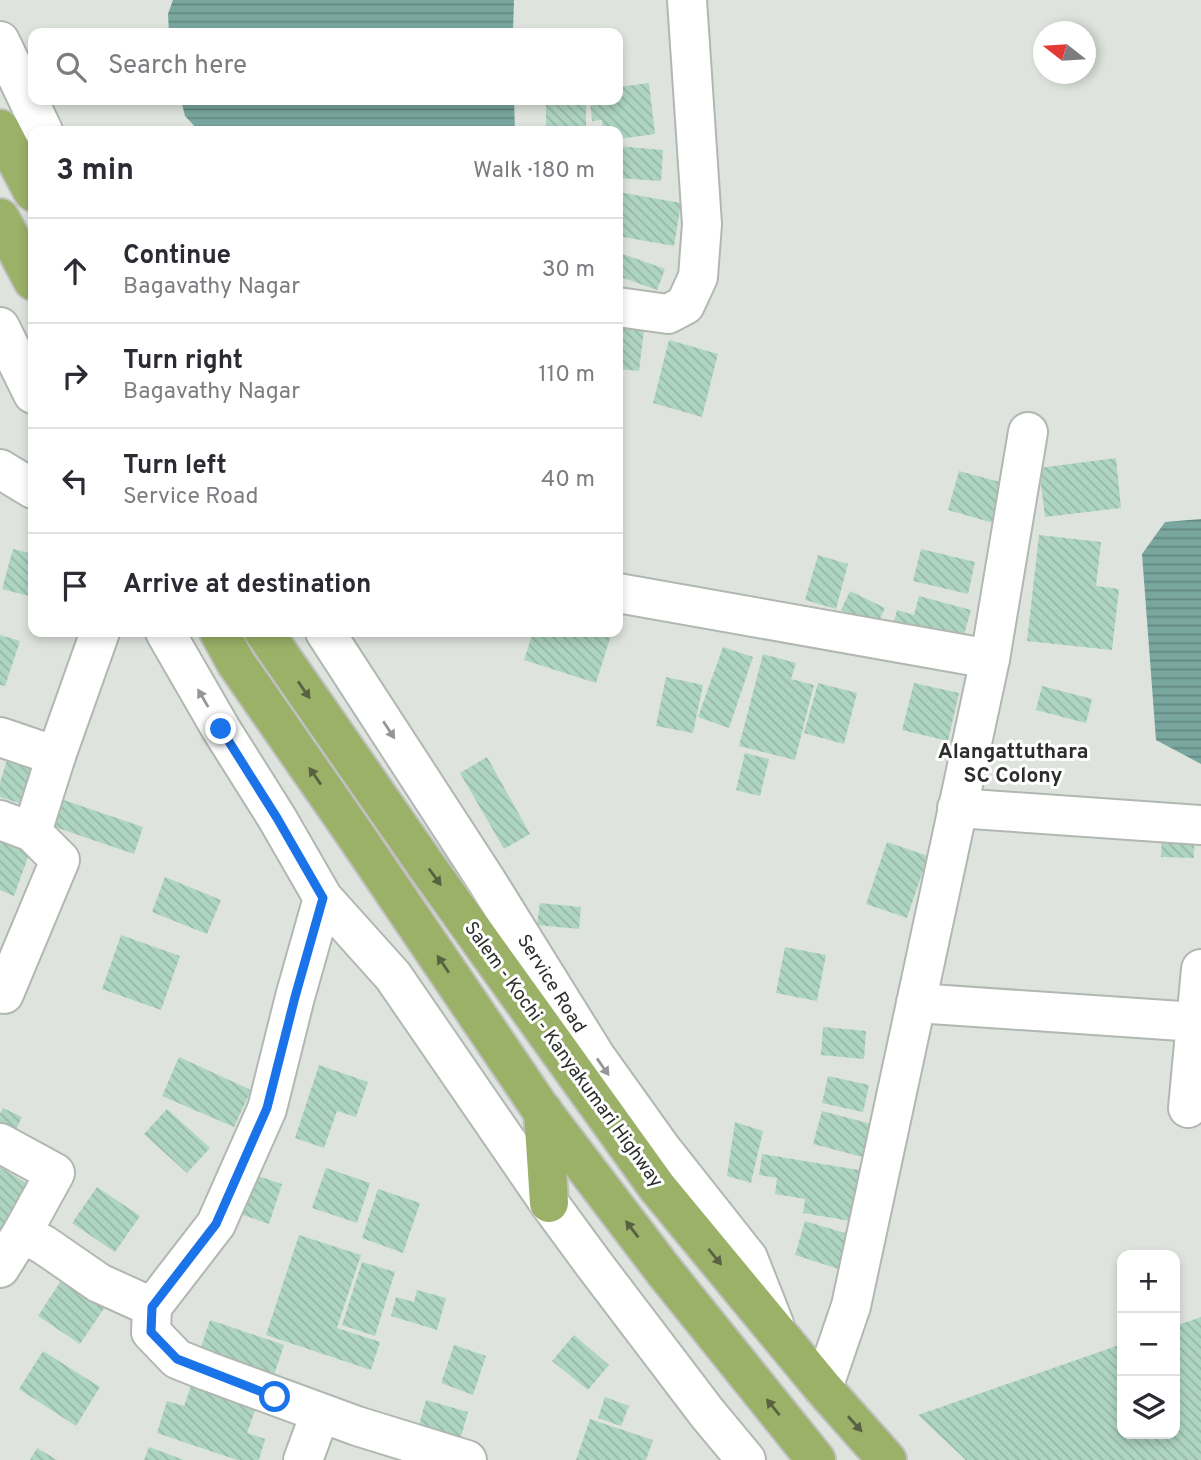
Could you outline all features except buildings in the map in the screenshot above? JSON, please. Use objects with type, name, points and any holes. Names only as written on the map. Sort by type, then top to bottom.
[{"type":"highway","points":[[0,129],[28,182]]},
{"type":"highway","points":[[0,218],[28,271]]},
{"type":"highway","points":[[222,637],[236,663],[543,1111],[664,1271],[816,1460]]},
{"type":"highway","name":"Salem - Kochi - Kanyakumari Highway","points":[[267,637],[425,864],[657,1187],[823,1388],[887,1460]]},
{"type":"highway","points":[[543,1111],[549,1203]]},
{"type":"street","points":[[623,308],[668,314],[685,305],[698,277],[702,224],[687,0]]},
{"type":"street","points":[[0,41],[28,100]]},
{"type":"street","points":[[31,105],[41,126]]},
{"type":"street","points":[[0,327],[28,384]]},
{"type":"street","points":[[823,1388],[851,1306],[990,660],[1028,432]]},
{"type":"street","points":[[0,469],[28,486]]},
{"type":"street","points":[[623,594],[990,660]]},
{"type":"street","points":[[4,994],[60,860],[16,826],[56,756],[98,637]]},
{"type":"street","points":[[168,637],[323,898],[393,976],[549,1203],[654,1344],[746,1460]]},
{"type":"street","name":"Service Road","points":[[328,637],[486,880],[596,1057],[661,1148],[748,1258],[777,1333]]},
{"type":"street","points":[[0,737],[56,756]]},
{"type":"street","points":[[957,808],[1201,825]]},
{"type":"street","points":[[323,898],[267,1108],[216,1224],[152,1307],[151,1332],[177,1359],[320,1413],[467,1460]]},
{"type":"street","points":[[1188,1108],[1201,969]]},
{"type":"street","points":[[393,976],[484,1025]]},
{"type":"street","points":[[916,1003],[1196,1022]]},
{"type":"street","points":[[0,1143],[55,1173],[0,1268]]},
{"type":"street","points":[[22,1233],[99,1283],[152,1307]]},
{"type":"street","points":[[303,1460],[320,1413]]},
{"type":"water","points":[[173,0],[514,0],[513,28],[169,28],[168,14]]},
{"type":"water","points":[[182,105],[514,105],[515,126],[194,126],[185,116]]},
{"type":"water","points":[[1201,519],[1201,764],[1156,740],[1142,554],[1165,522]]},
{"type":"district","name":"Alangattuthara SC Colony","points":[[1013,764]]},
{"type":"route","points":[[221,729],[323,898],[267,1108],[216,1224],[152,1307],[151,1332],[177,1359],[275,1397]]}]
